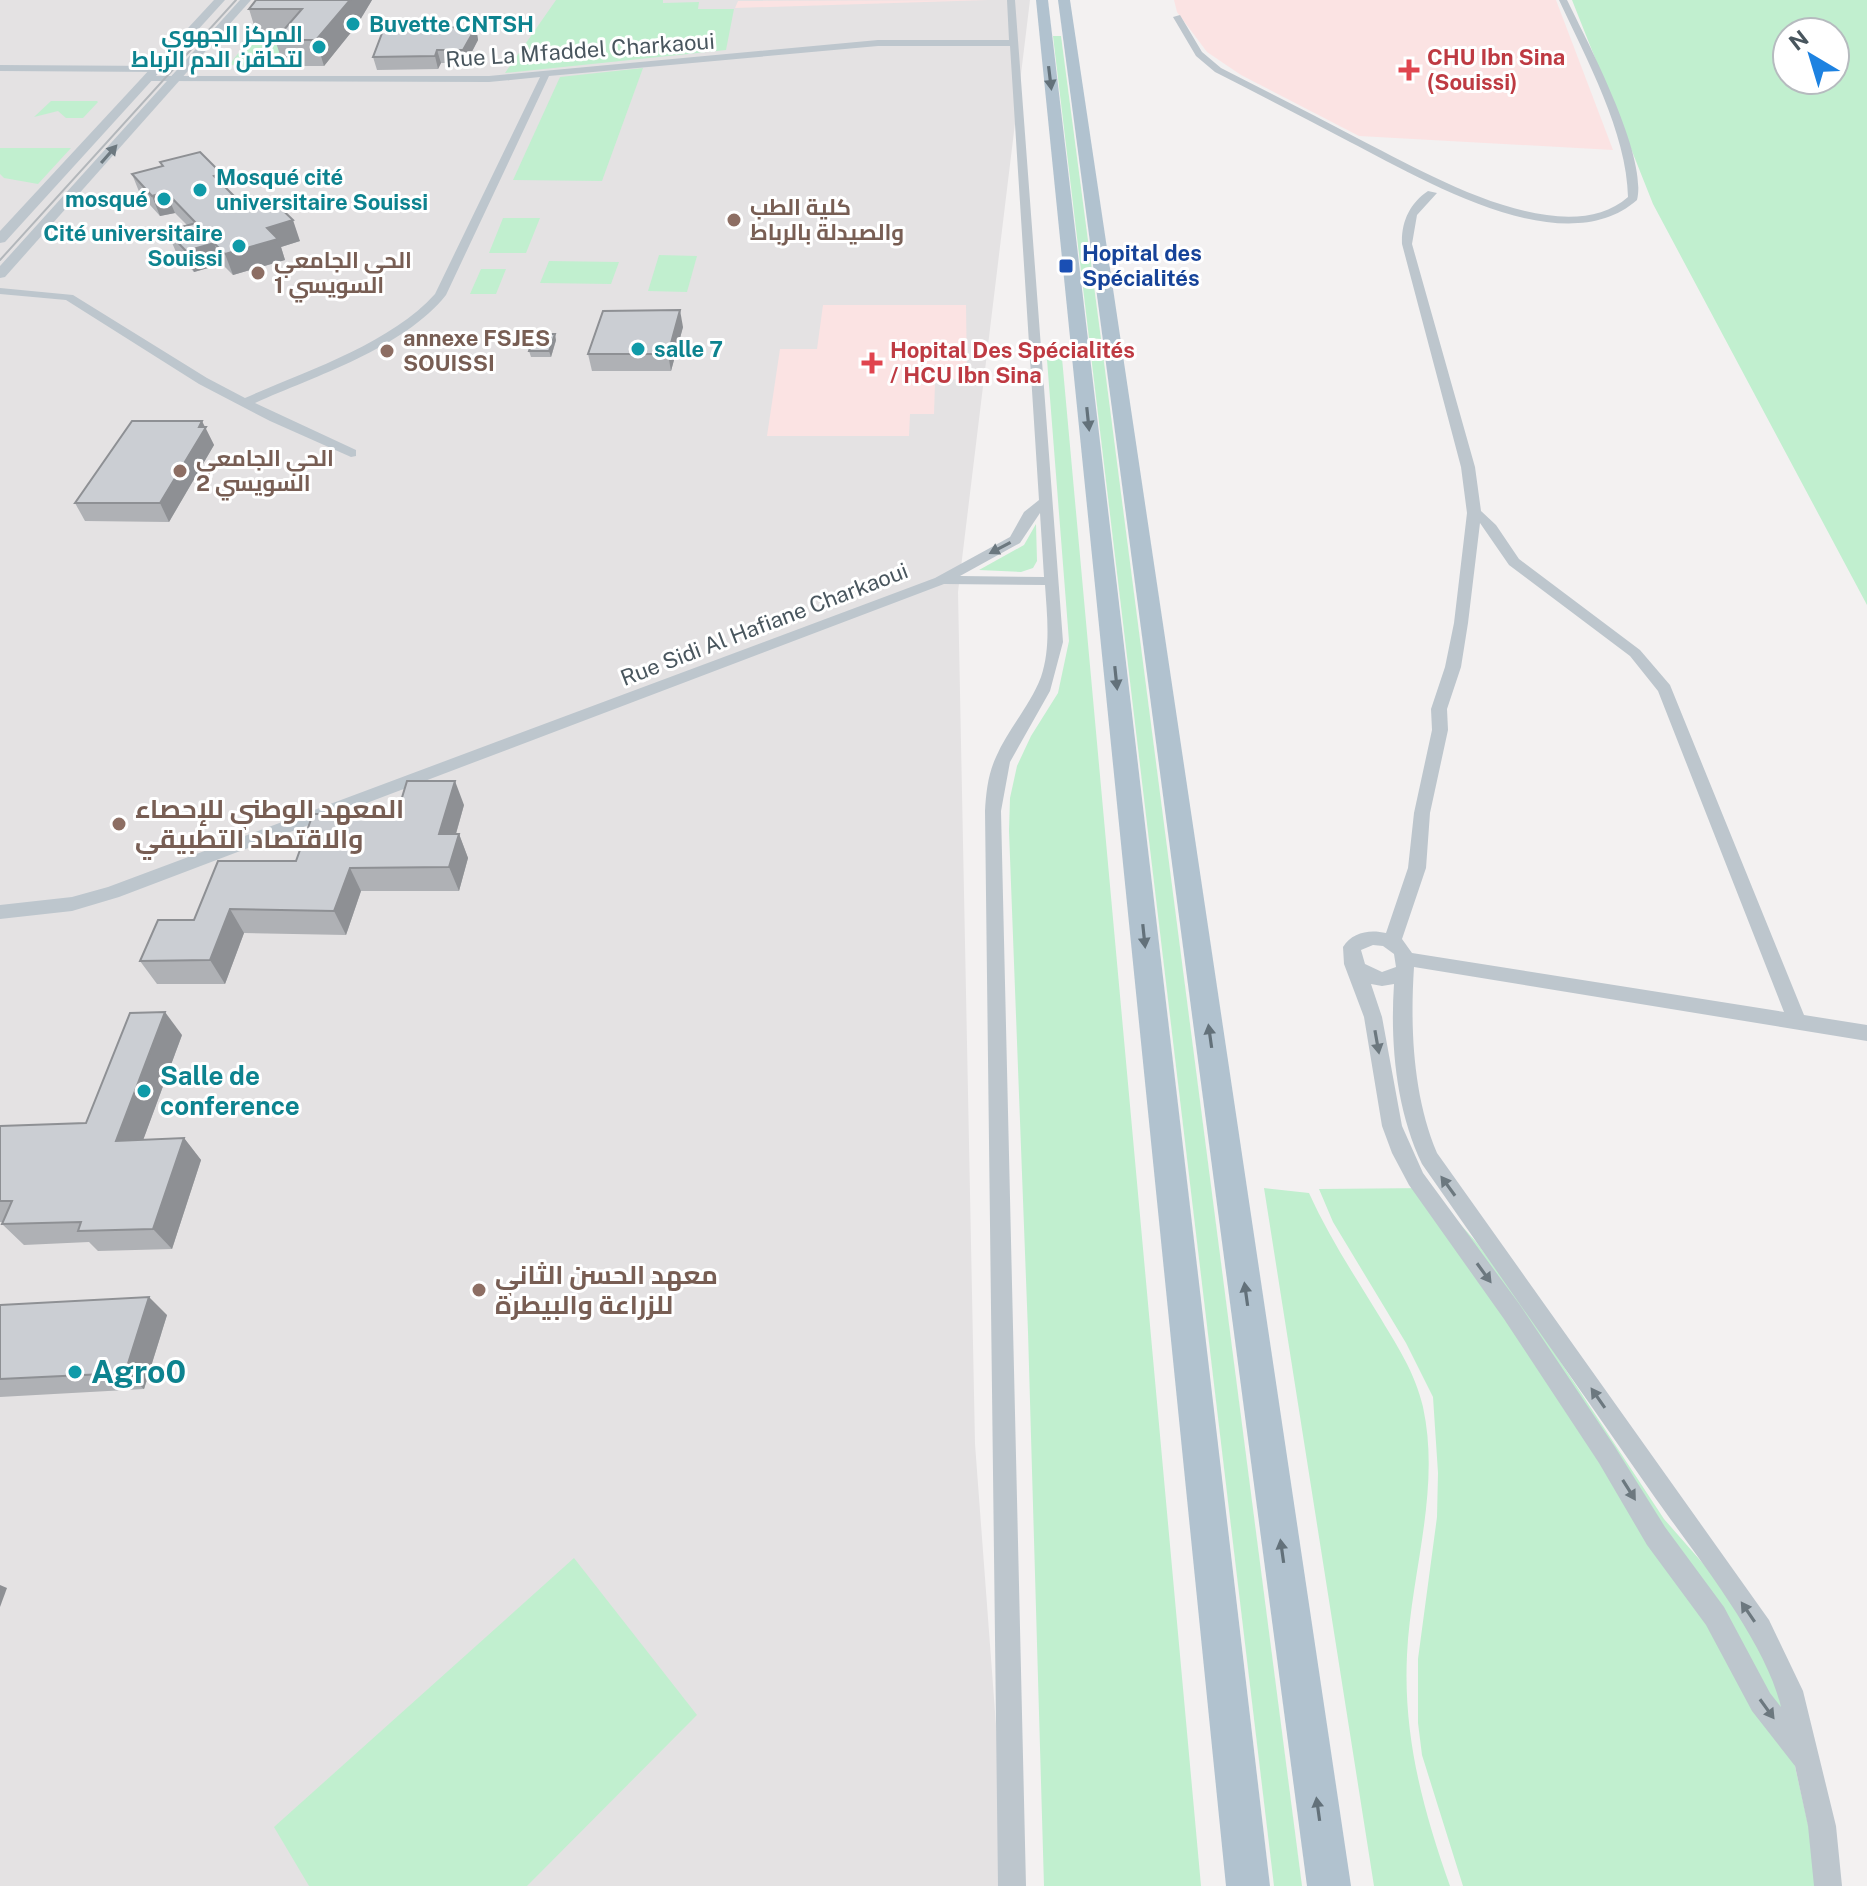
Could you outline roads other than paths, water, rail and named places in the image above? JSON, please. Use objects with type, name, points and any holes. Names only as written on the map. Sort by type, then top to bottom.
[{"type":"main road","points":[[1042,0],[1248,1886]]},
{"type":"main road","points":[[1064,0],[1329,1886]]},
{"type":"street","points":[[0,239],[220,0]]},
{"type":"street","points":[[0,274],[246,0]]},
{"type":"street","points":[[1011,0],[1056,642],[1051,672],[1038,703],[1005,755],[996,782],[993,811],[1012,1886]]},
{"type":"street","points":[[1177,17],[1199,54],[1218,70],[1421,174],[1442,192],[1517,212],[1585,220],[1618,213],[1633,198],[1633,170],[1563,0]]},
{"type":"street","name":"Rue La Mfaddel Charkaoui","points":[[0,68],[178,74],[505,78],[878,43],[1014,43]]},
{"type":"street","points":[[244,403],[398,330],[429,311],[440,295],[545,75]]},
{"type":"street","points":[[505,78],[538,86]]},
{"type":"street","points":[[1421,174],[1442,192]]},
{"type":"street","points":[[1392,942],[1417,868],[1422,813],[1440,730],[1439,709],[1453,667],[1461,623],[1474,513],[1468,467],[1407,244],[1408,224],[1418,207],[1442,192]]},
{"type":"street","points":[[0,294],[69,297],[154,352],[244,403],[351,453]]},
{"type":"street","name":"Rue Sidi Al Hafiane Charkaoui","points":[[0,912],[72,904],[113,892],[940,581],[1015,540],[1029,515],[1047,500]]},
{"type":"street","points":[[1474,513],[1485,519],[1505,552],[1524,572],[1635,653],[1665,689],[1798,1024]]},
{"type":"street","points":[[940,581],[1053,581]]},
{"type":"street","points":[[1806,1761],[1761,1702],[1715,1616],[1656,1536],[1607,1455],[1512,1312],[1416,1179],[1392,1126],[1373,1017],[1351,951],[1358,942],[1377,937],[1392,942],[1404,966],[1413,1108],[1429,1158],[1760,1629],[1790,1691],[1822,1826],[1828,1886]]},
{"type":"street","points":[[1404,966],[1867,1033]]},
{"type":"street","points":[[1356,967],[1380,979],[1395,977],[1404,966]]},
{"type":"tram line","points":[[0,260],[236,0]]},
{"type":"place","name":"Buvette CNTSH","points":[[353,24]]},
{"type":"place","name":"المركز الجهوي لتحاقن الدم الرباط","points":[[319,47]]},
{"type":"place","name":"CHU Ibn Sina (Souissi)","points":[[1409,70]]},
{"type":"place","name":"Mosqué cité universitaire Souissi","points":[[200,190]]},
{"type":"place","name":"mosqué","points":[[164,199]]},
{"type":"place","name":"كلية الطب والصيدلة بالرباط","points":[[734,220]]},
{"type":"place","name":"Cité universitaire Souissi","points":[[239,246]]},
{"type":"place","name":"Hopital des Spécialités","points":[[1066,266]]},
{"type":"place","name":"الحي الجامعي السويسي 1","points":[[258,273]]},
{"type":"place","name":"salle 7","points":[[638,349]]},
{"type":"place","name":"annexe FSJES SOUISSI","points":[[387,351]]},
{"type":"place","name":"Hopital Des Spécialités / HCU Ibn Sina","points":[[872,363]]},
{"type":"place","name":"الحي الجامعي السويسي 2","points":[[180,471]]},
{"type":"place","name":"المعهد الوطني للإحصاء والاقتصاد التطبيقي","points":[[119,824]]},
{"type":"place","name":"Salle de conference","points":[[144,1091]]},
{"type":"place","name":"معهد الحسن الثاني للزراعة والبيطرة","points":[[479,1290]]},
{"type":"place","name":"Agro0","points":[[75,1372]]}]
